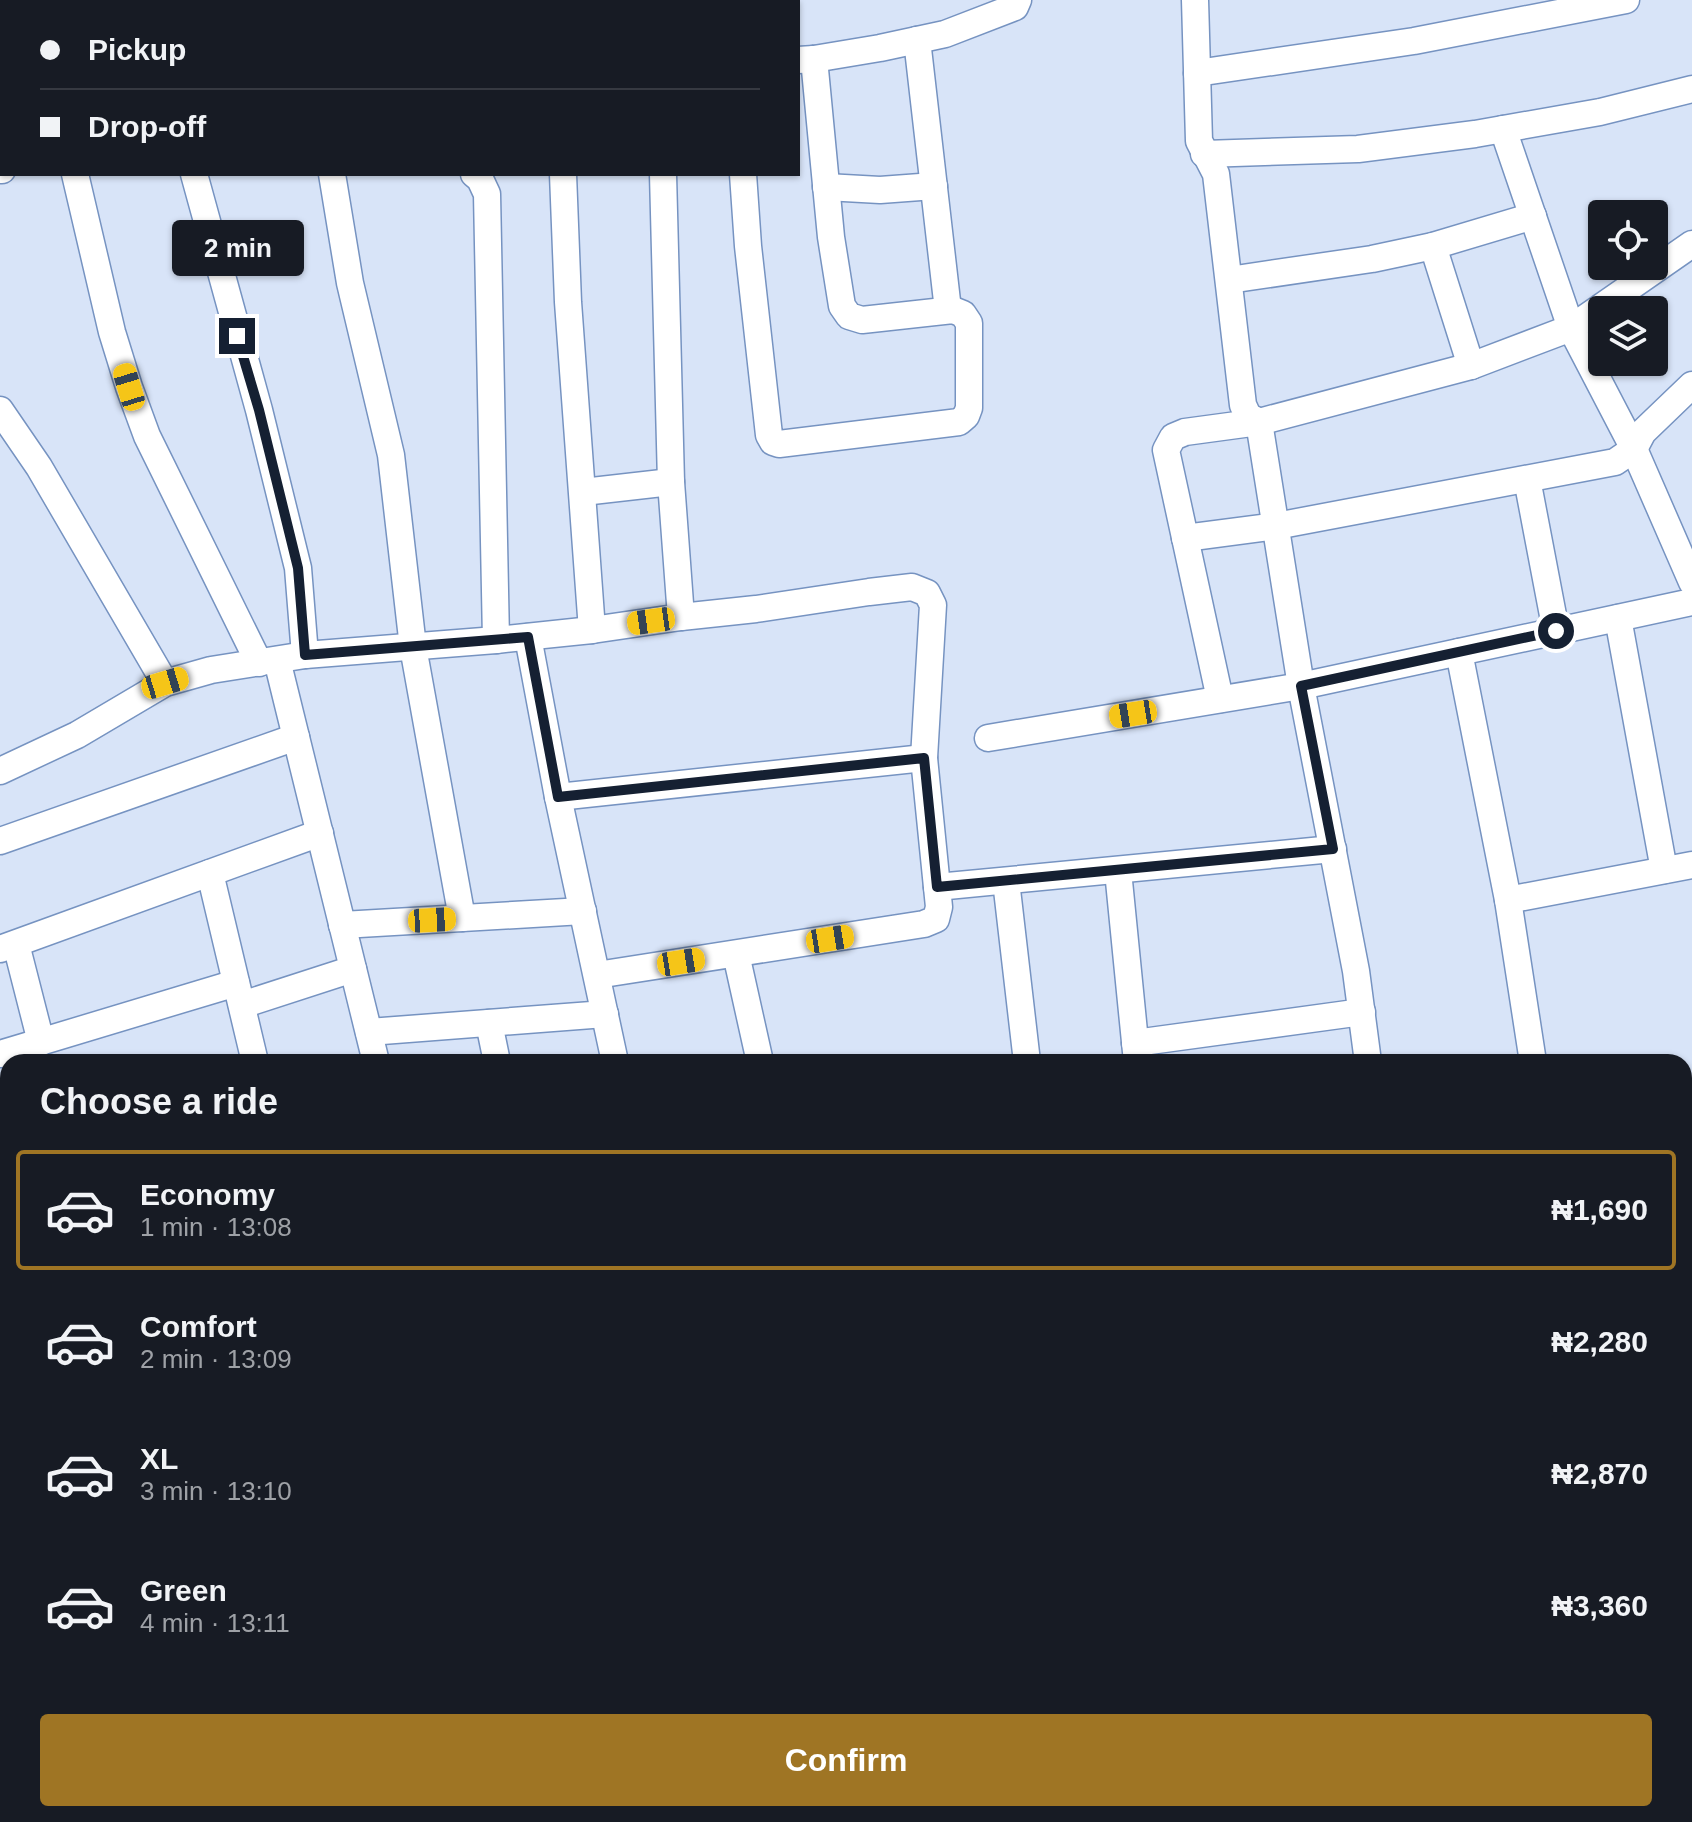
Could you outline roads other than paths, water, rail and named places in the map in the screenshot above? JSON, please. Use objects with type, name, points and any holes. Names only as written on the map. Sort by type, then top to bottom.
[{"type":"street","points":[[743,176],[769,435],[773,442],[779,444],[959,422],[969,408],[969,323],[963,314],[948,310],[862,320],[849,316],[842,306],[806,60],[945,34],[1015,7],[1018,0]]},
{"type":"street","points":[[1195,0],[1199,141],[1216,174],[1243,405],[1248,416],[1259,422]]},
{"type":"street","points":[[1197,73],[1414,41],[1626,0]]},
{"type":"street","points":[[917,40],[948,310]]},
{"type":"street","points":[[1204,154],[1358,149],[1600,112],[1692,89]]},
{"type":"street","points":[[1503,129],[1571,328],[1634,449],[1692,582]]},
{"type":"street","points":[[75,176],[112,332],[147,436],[268,661],[296,737],[374,1054]]},
{"type":"street","points":[[195,176],[259,410],[298,568],[305,655]]},
{"type":"street","points":[[332,176],[352,295],[391,455],[413,647],[462,918]]},
{"type":"street","points":[[476,176],[487,194],[496,640]]},
{"type":"street","points":[[563,176],[568,302],[592,630]]},
{"type":"street","points":[[663,176],[671,482],[681,617]]},
{"type":"street","points":[[826,187],[880,190],[934,186]]},
{"type":"street","points":[[1229,280],[1372,259],[1433,246],[1533,216]]},
{"type":"street","points":[[1220,699],[1166,450],[1173,437],[1185,432],[1259,422],[1471,366],[1571,328],[1692,244]]},
{"type":"street","points":[[1433,246],[1471,366]]},
{"type":"street","points":[[1185,538],[1276,526],[1615,462],[1634,449],[1643,432],[1692,385]]},
{"type":"street","points":[[0,410],[59,500],[165,683]]},
{"type":"street","points":[[1259,422],[1301,686],[1333,849],[1367,1054]]},
{"type":"street","points":[[1527,479],[1556,631]]},
{"type":"street","points":[[583,492],[671,482]]},
{"type":"street","points":[[0,771],[77,735],[165,683],[211,670],[305,655],[592,630],[912,587],[927,593],[933,605],[924,758],[944,886],[936,919],[924,924],[597,975]]},
{"type":"street","points":[[988,738],[1301,686],[1692,602]]},
{"type":"street","points":[[1618,618],[1664,870]]},
{"type":"street","points":[[528,637],[558,797],[613,1054]]},
{"type":"street","points":[[1459,652],[1508,900],[1532,1054]]},
{"type":"street","points":[[0,841],[296,737]]},
{"type":"street","points":[[558,797],[924,758]]},
{"type":"street","points":[[41,1042],[8,946],[320,833]]},
{"type":"street","points":[[944,886],[1333,849]]},
{"type":"street","points":[[1508,900],[1692,865]]},
{"type":"street","points":[[1118,871],[1136,1053],[1362,1012]]},
{"type":"street","points":[[210,873],[253,1054]]},
{"type":"street","points":[[997,882],[1026,1054]]},
{"type":"street","points":[[342,925],[583,911]]},
{"type":"street","points":[[736,954],[758,1054]]},
{"type":"street","points":[[0,1054],[353,969]]},
{"type":"street","points":[[369,1032],[605,1014]]},
{"type":"street","points":[[489,1023],[495,1054]]}]
